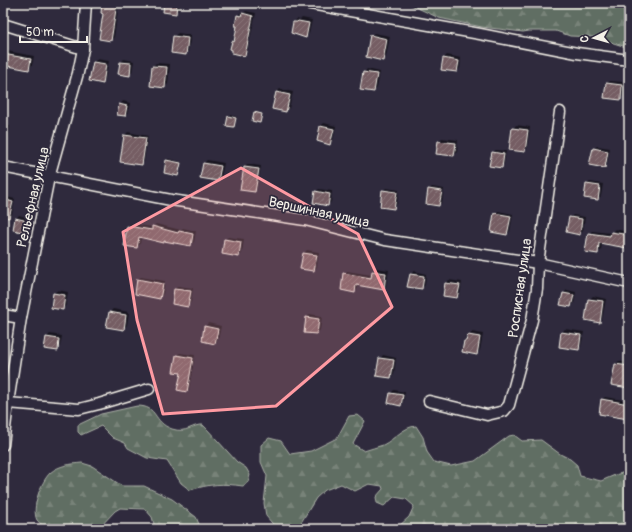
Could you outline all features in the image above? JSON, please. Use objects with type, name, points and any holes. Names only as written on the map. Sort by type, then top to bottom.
[{"type":"street","name":"Рельефная улица","points":[[3,445],[21,318],[49,177],[78,73],[83,49],[86,3]]},
{"type":"street","points":[[305,3],[577,53],[629,60]]},
{"type":"street","points":[[3,24],[83,49]]},
{"type":"street","name":"Росписная улица","points":[[429,401],[487,415],[504,411],[509,405],[529,335],[537,289],[538,263],[560,112]]},
{"type":"street","name":"Вершинная улица","points":[[3,167],[171,200],[305,220],[386,240],[538,263],[629,283]]},
{"type":"street","points":[[3,315],[21,318]]},
{"type":"street","points":[[8,403],[79,408],[99,404],[149,389]]},
{"type":"highlighted area","points":[[241,168],[358,234],[392,307],[276,406],[163,414],[137,320],[123,232]]},
{"type":"green space","points":[[407,3],[629,3],[629,48],[595,37],[570,36],[556,31],[523,32],[482,27],[439,18]]},
{"type":"green space","points":[[137,406],[149,409],[161,422],[172,429],[186,430],[203,425],[237,462],[246,468],[250,475],[248,482],[243,486],[216,485],[204,486],[190,490],[181,483],[167,461],[147,458],[128,448],[125,443],[113,438],[101,426],[81,435],[78,432],[78,425],[101,414]]},
{"type":"green space","points":[[358,415],[365,421],[353,444],[364,451],[383,445],[403,431],[416,426],[423,437],[427,452],[434,462],[451,466],[475,461],[509,436],[514,435],[522,441],[541,440],[577,465],[580,476],[601,481],[629,471],[629,529],[399,529],[398,527],[409,517],[414,506],[406,499],[394,497],[384,506],[377,503],[376,497],[383,489],[382,486],[369,484],[355,491],[341,484],[325,490],[316,498],[297,529],[277,529],[266,516],[264,503],[267,476],[261,462],[261,445],[269,438],[281,441],[290,454],[311,451],[337,438],[349,416]]},
{"type":"green space","points":[[82,463],[92,466],[122,486],[144,486],[172,499],[196,517],[201,529],[151,529],[154,524],[152,517],[145,509],[120,508],[115,511],[98,529],[47,528],[37,520],[35,515],[36,502],[43,482],[50,473],[57,468],[69,464]]},
{"type":"building","points":[[102,3],[117,3],[111,41],[99,39],[103,14],[101,13]]},
{"type":"building","points":[[164,3],[177,3],[176,14],[163,12]]},
{"type":"building","points":[[242,13],[253,16],[245,56],[232,53],[232,50],[230,49],[232,41],[234,42],[237,26],[235,26],[237,15],[241,16]]},
{"type":"building","points":[[298,21],[309,23],[306,38],[291,33],[293,22]]},
{"type":"building","points":[[370,35],[387,39],[383,61],[366,57]]},
{"type":"building","points":[[173,36],[188,38],[186,55],[171,53]]},
{"type":"building","points":[[3,54],[31,59],[29,70],[3,65]]},
{"type":"building","points":[[443,58],[459,61],[457,72],[441,70]]},
{"type":"building","points":[[93,62],[106,64],[103,84],[89,81]]},
{"type":"building","points":[[120,62],[131,63],[130,76],[118,74]]},
{"type":"building","points":[[152,66],[167,67],[165,88],[150,86]]},
{"type":"building","points":[[363,72],[377,74],[374,92],[360,90]]},
{"type":"building","points":[[606,83],[622,85],[621,100],[604,98]]},
{"type":"building","points":[[276,92],[290,95],[286,112],[272,109]]},
{"type":"building","points":[[119,104],[127,106],[125,116],[117,115]]},
{"type":"building","points":[[254,112],[262,114],[260,123],[252,121]]},
{"type":"building","points":[[228,116],[236,118],[234,127],[226,126]]},
{"type":"building","points":[[320,126],[334,129],[330,145],[317,141]]},
{"type":"building","points":[[512,128],[528,130],[525,152],[509,150]]},
{"type":"building","points":[[124,135],[146,138],[142,165],[120,162]]},
{"type":"building","points":[[438,141],[456,143],[454,156],[436,154]]},
{"type":"building","points":[[593,148],[608,151],[605,168],[589,165]]},
{"type":"building","points":[[492,152],[504,154],[502,168],[489,166]]},
{"type":"building","points":[[166,160],[181,163],[178,176],[164,173]]},
{"type":"building","points":[[203,163],[221,166],[218,181],[200,178]]},
{"type":"building","points":[[244,167],[259,169],[255,192],[240,190]]},
{"type":"building","points":[[586,184],[600,186],[598,200],[584,198]]},
{"type":"building","points":[[428,189],[442,191],[439,206],[426,204]]},
{"type":"building","points":[[382,190],[397,192],[394,209],[380,207]]},
{"type":"building","points":[[315,191],[330,194],[328,206],[313,203]]},
{"type":"building","points":[[3,199],[13,202],[9,218],[3,217]]},
{"type":"building","points":[[494,213],[511,216],[507,235],[491,232]]},
{"type":"building","points":[[569,217],[582,219],[580,235],[566,232]]},
{"type":"building","points":[[15,218],[24,220],[22,232],[13,230]]},
{"type":"building","points":[[127,226],[152,230],[152,226],[178,233],[179,231],[193,234],[191,246],[164,241],[164,243],[139,237],[137,248],[124,246]]},
{"type":"building","points":[[611,232],[629,235],[627,248],[599,243],[598,254],[585,252],[588,233],[610,236]]},
{"type":"building","points":[[224,239],[241,242],[239,257],[222,254]]},
{"type":"building","points":[[303,253],[317,255],[314,271],[300,269]]},
{"type":"building","points":[[372,271],[386,273],[384,290],[356,285],[355,293],[341,290],[343,273],[371,278]]},
{"type":"building","points":[[410,274],[424,276],[422,289],[407,287]]},
{"type":"building","points":[[137,279],[163,284],[160,299],[135,294]]},
{"type":"building","points":[[445,283],[460,285],[457,298],[443,296]]},
{"type":"building","points":[[174,289],[191,291],[188,307],[172,304]]},
{"type":"building","points":[[53,293],[65,295],[63,310],[51,308]]},
{"type":"building","points":[[563,293],[574,295],[571,307],[560,305]]},
{"type":"building","points":[[588,299],[603,301],[600,323],[585,320]]},
{"type":"building","points":[[109,312],[126,315],[124,330],[106,327]]},
{"type":"building","points":[[306,317],[319,319],[317,334],[304,333]]},
{"type":"building","points":[[204,326],[218,329],[215,344],[202,341]]},
{"type":"building","points":[[561,332],[581,335],[579,350],[559,347]]},
{"type":"building","points":[[468,335],[480,337],[477,355],[462,352],[464,341],[466,341]]},
{"type":"building","points":[[46,337],[59,339],[58,351],[44,349]]},
{"type":"building","points":[[176,355],[193,358],[187,392],[177,390],[181,373],[173,372]]},
{"type":"building","points":[[379,358],[394,360],[391,378],[376,376]]},
{"type":"building","points":[[615,364],[629,366],[629,388],[611,385]]},
{"type":"building","points":[[390,393],[403,395],[401,406],[388,403]]},
{"type":"building","points":[[601,399],[629,404],[628,419],[599,414]]}]
